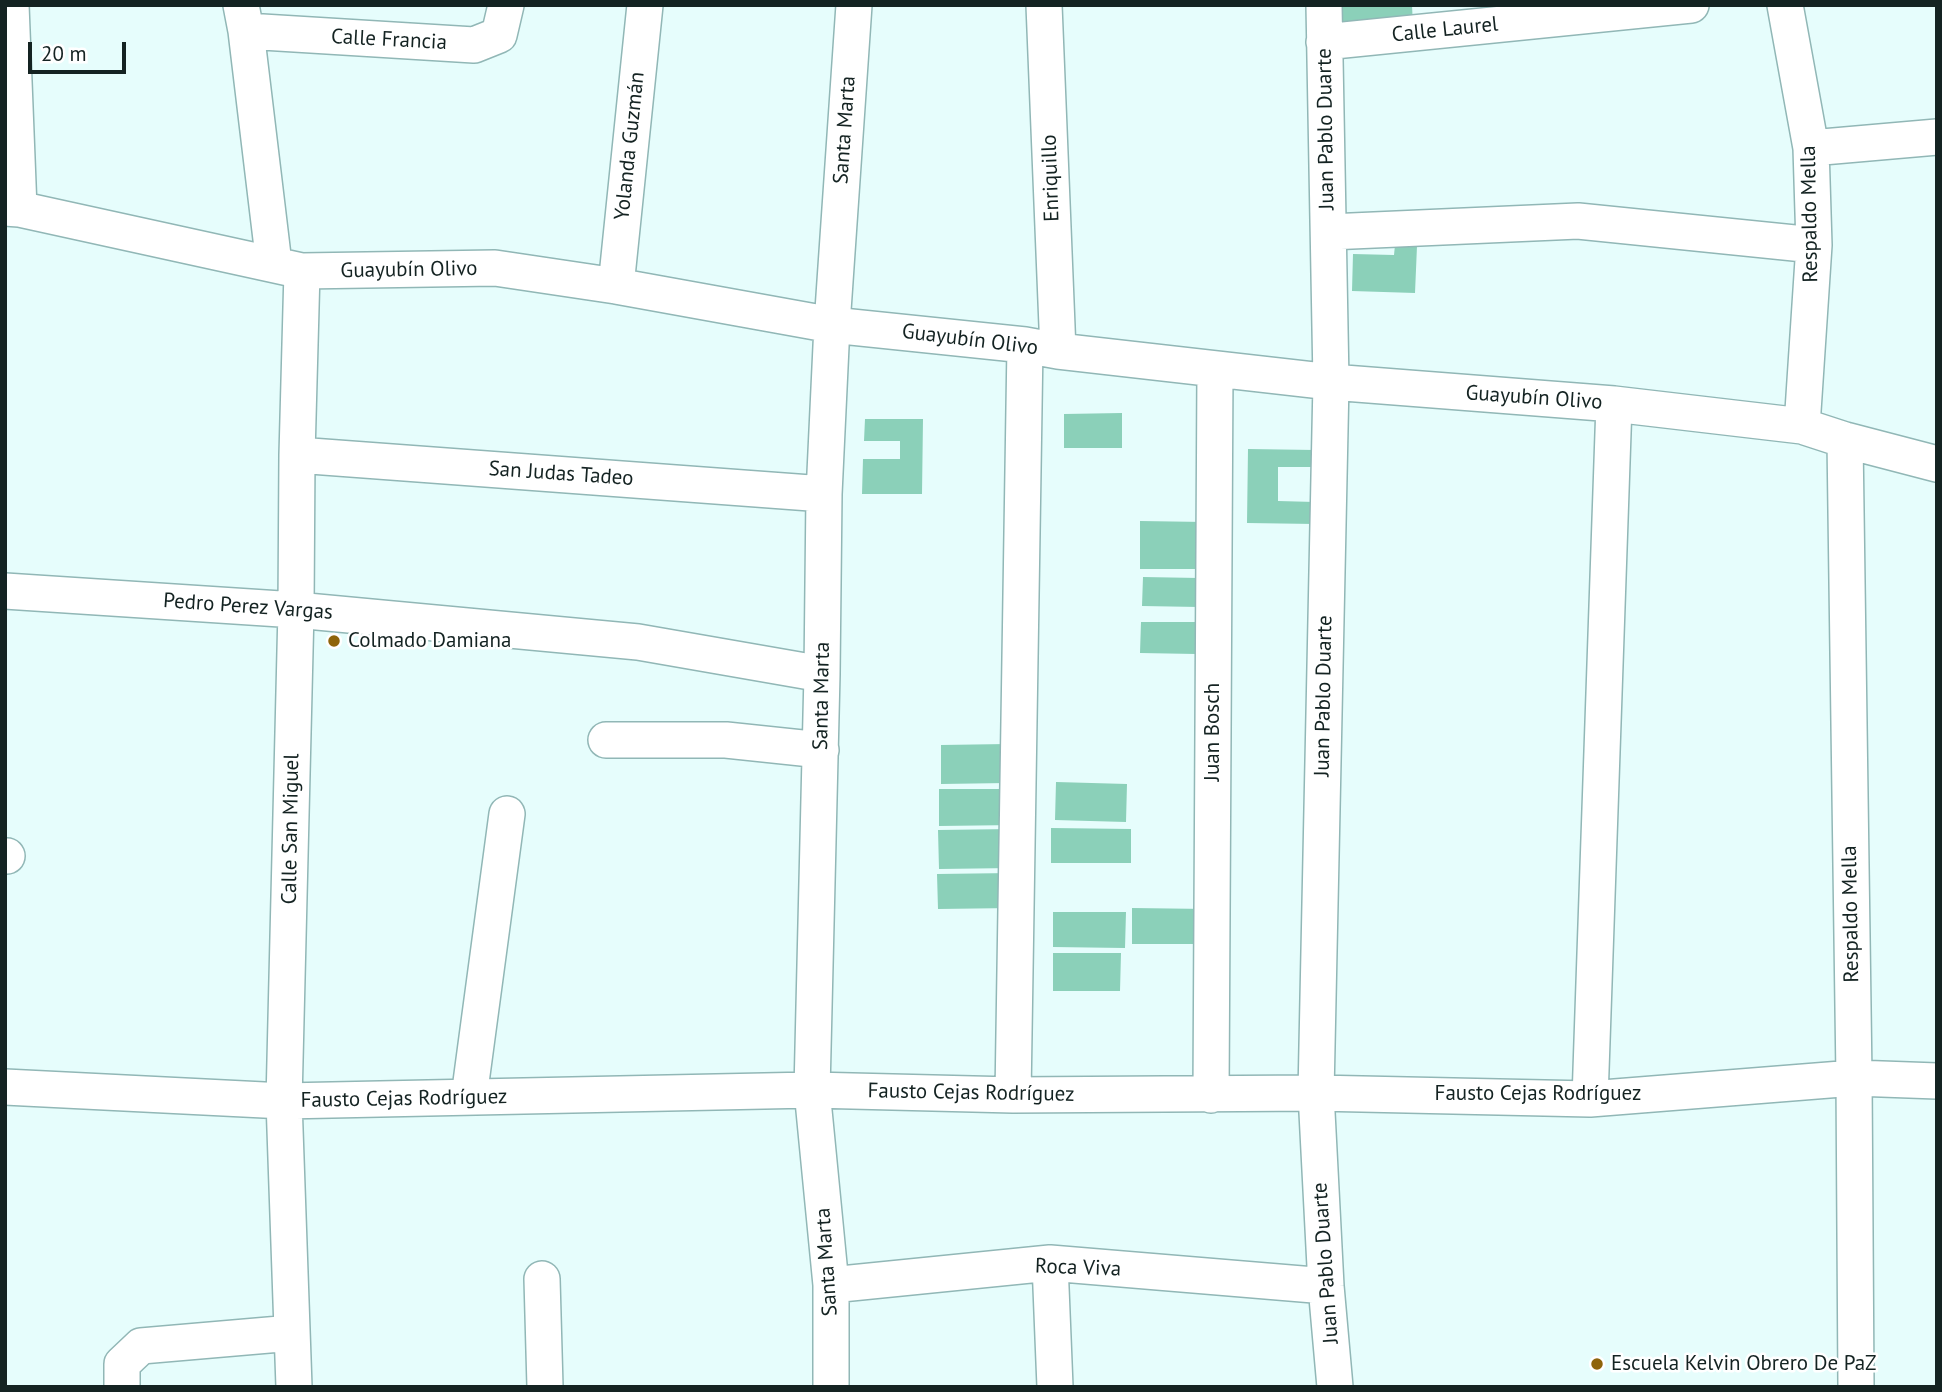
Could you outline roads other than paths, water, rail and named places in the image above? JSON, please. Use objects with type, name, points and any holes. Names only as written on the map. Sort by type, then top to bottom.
[{"type":"street","points":[[11,5],[12,209]]},
{"type":"street","name":"Calle Francia","points":[[244,18],[474,45],[499,35],[506,5]]},
{"type":"street","name":"Yolanda Guzmán","points":[[616,286],[645,5]]},
{"type":"street","name":"Santa Marta","points":[[831,1387],[831,1285],[812,1090],[821,750],[824,494],[853,5]]},
{"type":"street","name":"Enriquillo","points":[[1013,1095],[1041,348],[1044,5]]},
{"type":"street","name":"Juan Pablo Duarte","points":[[1324,5],[1331,382],[1316,1093],[1326,1286],[1335,1387]]},
{"type":"street","name":"Calle Laurel","points":[[1324,42],[1516,14],[1691,5]]},
{"type":"street","name":"Respaldo Mella","points":[[1785,5],[1811,148],[1814,245],[1802,426]]},
{"type":"street","name":"Calle San Miguel","points":[[244,18],[288,268],[297,455],[296,610],[284,1101],[295,1387]]},
{"type":"street","points":[[1811,148],[1937,137]]},
{"type":"street","name":"Guayubín Olivo","points":[[12,209],[288,268],[495,268],[616,286],[832,325],[1331,382],[1614,404],[1802,426],[1937,464]]},
{"type":"street","points":[[1329,232],[1578,221],[1814,245]]},
{"type":"street","name":"Juan Bosch","points":[[1211,1095],[1215,369]]},
{"type":"street","points":[[1590,1099],[1614,404]]},
{"type":"street","name":"Respaldo Mella","points":[[1845,440],[1856,1387]]},
{"type":"street","name":"San Judas Tadeo","points":[[297,455],[824,494]]},
{"type":"street","name":"Pedro Perez Vargas","points":[[5,591],[296,610],[638,642],[822,674]]},
{"type":"street","points":[[606,740],[726,740],[821,750]]},
{"type":"street","points":[[469,1097],[507,814]]},
{"type":"street","name":"Fausto Cejas Rodríguez","points":[[5,1087],[284,1101],[812,1090],[1013,1095],[1316,1093],[1590,1099],[1854,1078],[1937,1081]]},
{"type":"street","points":[[1049,1263],[1055,1387]]},
{"type":"street","name":"Roca Viva","points":[[831,1285],[1049,1263],[1326,1286]]},
{"type":"street","points":[[542,1279],[545,1387]]},
{"type":"street","points":[[122,1387],[122,1364],[141,1346],[292,1332]]},
{"type":"place","name":"Colmado Damiana","points":[[334,641]]},
{"type":"place","name":"Escuela Kelvin Obrero De PaZ","points":[[1597,1364]]}]
